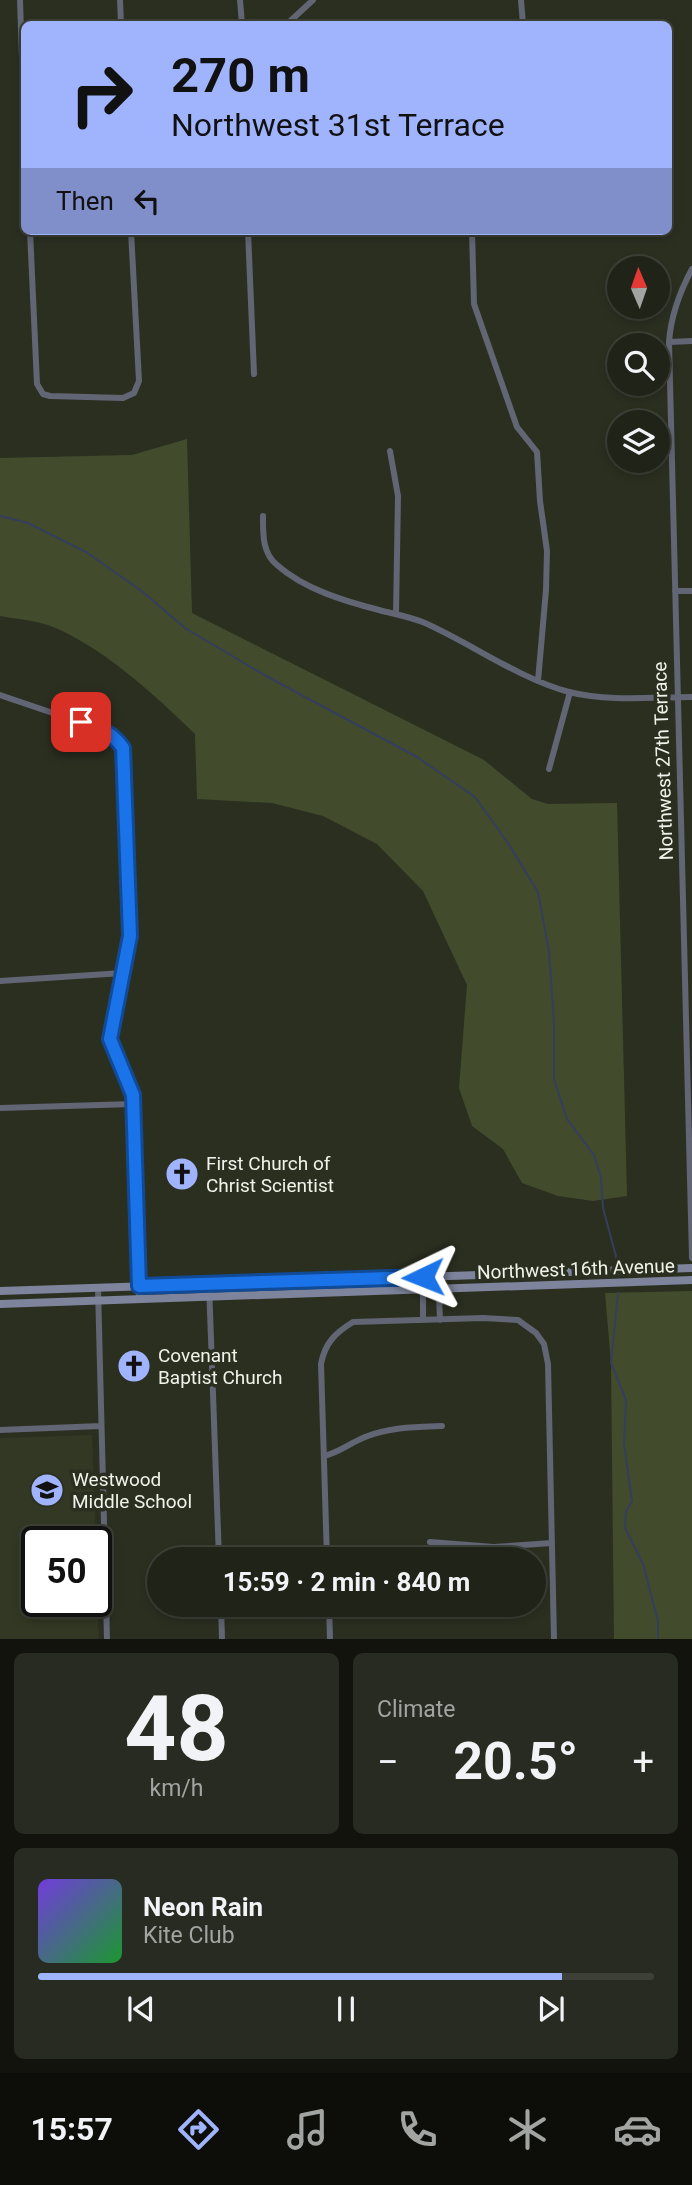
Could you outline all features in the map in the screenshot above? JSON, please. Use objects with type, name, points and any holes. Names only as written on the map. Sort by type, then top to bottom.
[{"type":"main road","name":"Northwest 16th Avenue","points":[[0,1291],[692,1268]]},
{"type":"main road","points":[[561,1272],[562,1285]]},
{"type":"main road","name":"Northwest 16th Avenue","points":[[0,1304],[692,1280]]},
{"type":"street","points":[[20,0],[21,24]]},
{"type":"street","points":[[120,0],[121,21]]},
{"type":"street","points":[[240,0],[242,21]]},
{"type":"street","points":[[290,21],[313,0]]},
{"type":"street","points":[[521,0],[523,21]]},
{"type":"street","points":[[30,235],[40,390],[50,397],[124,398],[134,393],[139,381],[131,235]]},
{"type":"street","points":[[248,235],[254,374]]},
{"type":"street","points":[[472,235],[474,304],[517,427],[537,452],[547,551],[537,681]]},
{"type":"street","name":"Northwest 27th Terrace","points":[[670,333],[671,318],[682,287],[692,269]]},
{"type":"street","points":[[670,342],[692,341]]},
{"type":"street","name":"Northwest 27th Terrace","points":[[670,384],[688,967],[692,1258]]},
{"type":"street","points":[[390,451],[398,496],[396,614]]},
{"type":"street","points":[[263,516],[263,541],[273,563],[321,591],[355,604],[422,622],[537,681],[570,692],[606,698],[692,696]]},
{"type":"street","points":[[675,591],[692,591]]},
{"type":"street","points":[[549,769],[570,692]]},
{"type":"street","points":[[0,695],[103,730],[116,738],[123,748],[130,936],[110,1039],[133,1095],[139,1299]]},
{"type":"street","points":[[0,981],[123,973]]},
{"type":"street","points":[[0,1108],[133,1104]]},
{"type":"street","points":[[434,1276],[438,1289],[440,1320]]},
{"type":"street","points":[[423,1277],[423,1320]]},
{"type":"street","points":[[209,1284],[219,1547]]},
{"type":"street","points":[[98,1288],[107,1639]]},
{"type":"street","points":[[327,1547],[321,1364],[323,1351],[335,1333],[353,1322],[506,1318],[518,1320],[528,1326],[544,1344],[548,1364],[554,1639]]},
{"type":"street","points":[[0,1430],[101,1426]]},
{"type":"street","points":[[324,1455],[337,1452],[361,1438],[384,1430],[442,1426]]},
{"type":"street","points":[[429,1542],[494,1547],[552,1543]]},
{"type":"street","points":[[221,1617],[222,1639]]},
{"type":"street","points":[[329,1617],[330,1639]]},
{"type":"shaded area","points":[[187,439],[192,613],[484,760],[532,799],[548,804],[617,803],[627,1196],[593,1201],[558,1196],[522,1183],[503,1149],[472,1126],[459,1088],[467,985],[423,891],[377,844],[323,816],[272,803],[197,799],[195,734],[163,703],[107,658],[68,634],[42,623],[0,616],[0,458],[132,455]]},
{"type":"shaded area","points":[[692,1291],[692,1639],[614,1639],[611,1363],[605,1293]]},
{"type":"shaded area","name":"Westwood Middle School","points":[[92,1435],[95,1526],[21,1526],[21,1617],[98,1617],[99,1639],[0,1639],[0,1438]]},
{"type":"waterway","points":[[0,516],[28,523],[86,552],[143,592],[185,628],[266,676],[417,757],[475,797],[538,892],[549,952],[554,1023],[554,1079],[567,1119],[594,1155],[601,1178],[603,1208],[617,1260]]},
{"type":"waterway","points":[[618,1293],[611,1363],[626,1400],[624,1444],[632,1501],[626,1512],[625,1528],[643,1564],[658,1621],[658,1639]]},
{"type":"place","name":"First Church of Christ Scientist","points":[[182,1174]]},
{"type":"place","name":"Covenant Baptist Church","points":[[134,1366]]},
{"type":"place","name":"Westwood Middle School","points":[[47,1490]]},
{"type":"route","points":[[81,722],[116,738],[123,748],[130,936],[110,1039],[133,1095],[139,1286],[423,1277]]}]
